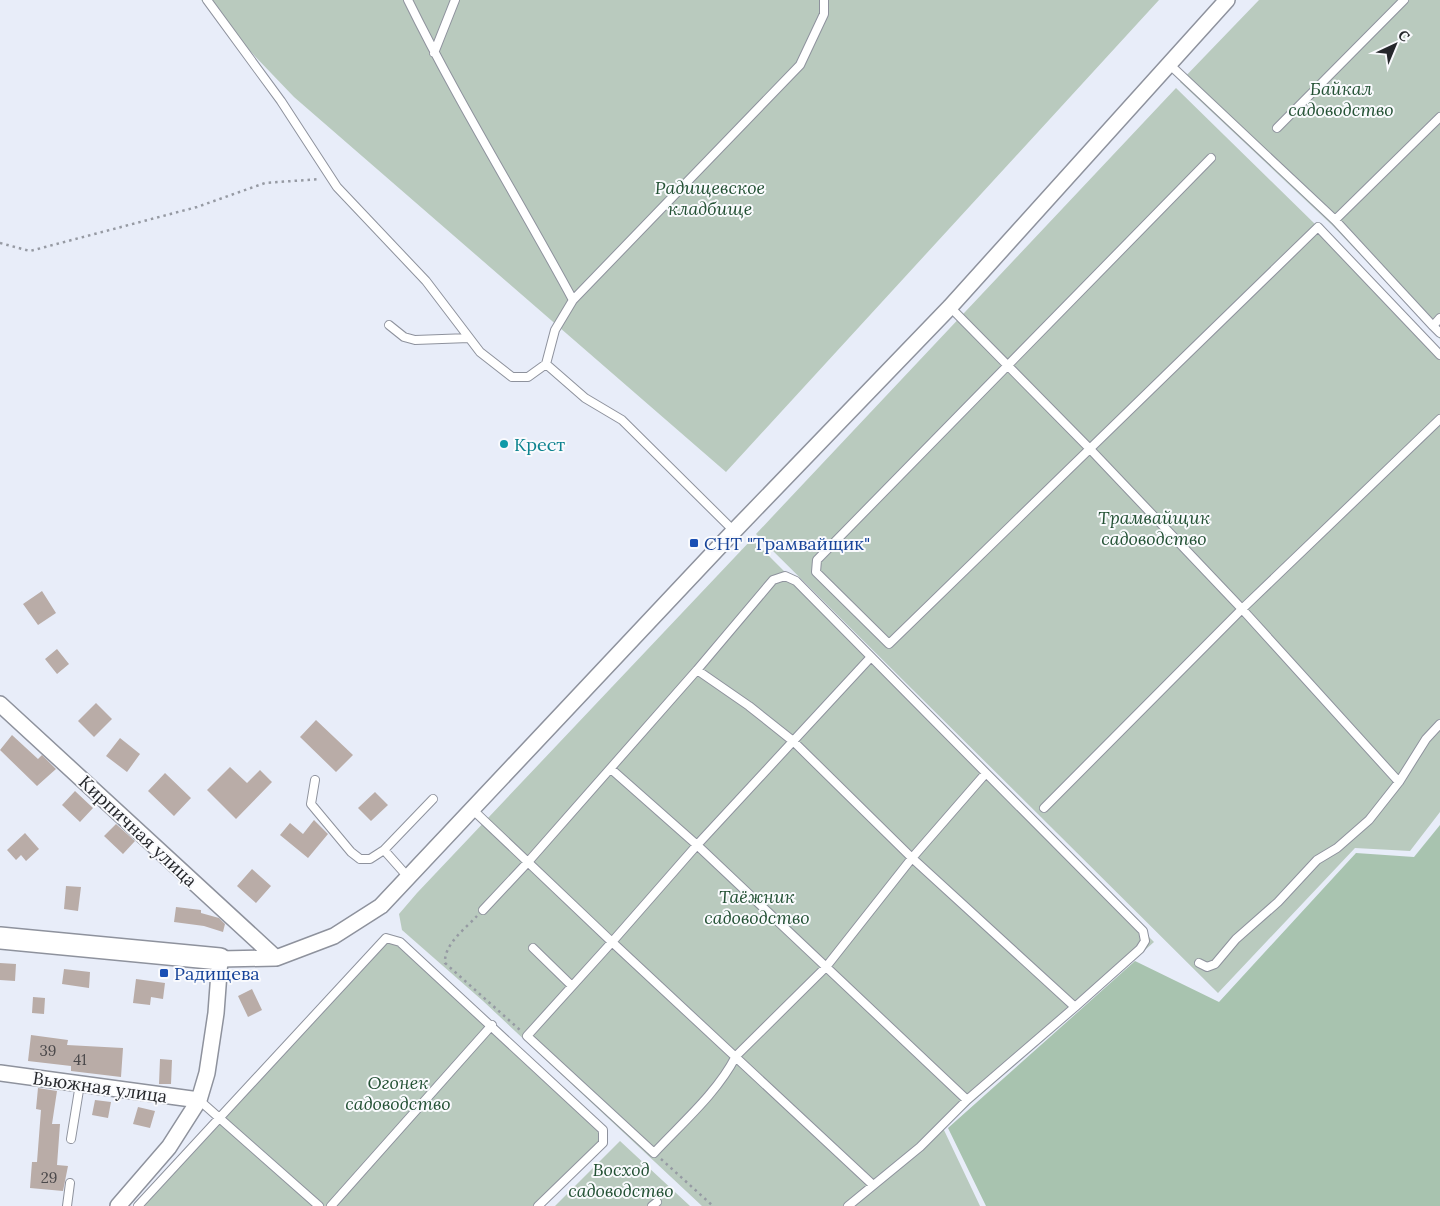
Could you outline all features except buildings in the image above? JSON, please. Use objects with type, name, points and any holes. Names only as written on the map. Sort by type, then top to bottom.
[{"type":"street","points":[[0,938],[220,959],[276,958],[334,936],[381,906],[734,530],[950,307],[1227,0]]},
{"type":"street","name":"Кирпичная улица","points":[[0,704],[276,958]]},
{"type":"street","points":[[118,1206],[169,1147],[199,1100],[207,1073],[215,1022],[220,959]]},
{"type":"street","name":"Вьюжная улица","points":[[0,1073],[199,1100]]},
{"type":"lane","points":[[207,0],[281,101],[337,187],[426,280],[480,352],[512,377],[528,377],[546,364],[555,330],[573,300],[800,64],[824,14],[824,0]]},
{"type":"lane","points":[[408,0],[434,54],[511,186],[573,300]]},
{"type":"lane","points":[[434,54],[455,0]]},
{"type":"lane","points":[[1277,128],[1404,0]]},
{"type":"lane","points":[[1169,64],[1335,220],[1440,333]]},
{"type":"lane","points":[[1335,220],[1440,117]]},
{"type":"lane","points":[[1211,158],[1009,366],[816,560],[816,572],[889,644],[1318,227],[1440,355]]},
{"type":"lane","points":[[950,307],[1090,449],[1242,609],[1398,782]]},
{"type":"lane","points":[[1433,326],[1440,318]]},
{"type":"lane","points":[[389,326],[404,337],[415,340],[469,338]]},
{"type":"lane","points":[[546,364],[585,398],[622,420],[734,530]]},
{"type":"lane","points":[[1044,808],[1242,609],[1440,419]]},
{"type":"lane","points":[[483,910],[528,862],[697,670],[772,580],[786,576],[796,581],[1143,932],[1145,941],[1140,949],[967,1100],[920,1147],[848,1206]]},
{"type":"lane","points":[[872,657],[697,845],[528,1036],[654,1153],[708,1096],[729,1069],[736,1056],[826,967],[912,858],[986,773]]},
{"type":"lane","points":[[697,670],[749,706],[793,741],[912,858],[1075,1007]]},
{"type":"lane","points":[[1200,963],[1207,967],[1215,964],[1236,939],[1278,902],[1312,864],[1337,848],[1369,820],[1398,782],[1426,739],[1440,724]]},
{"type":"lane","points":[[611,768],[697,845],[967,1100]]},
{"type":"lane","points":[[315,780],[311,804],[351,852],[360,859],[370,859],[384,850],[433,799]]},
{"type":"lane","points":[[472,809],[873,1185]]},
{"type":"lane","points":[[384,850],[408,877]]},
{"type":"lane","points":[[138,1206],[386,938],[400,942],[492,1025],[603,1130],[603,1143],[538,1206]]},
{"type":"lane","points":[[534,948],[572,986]]},
{"type":"lane","points":[[331,1206],[492,1025]]},
{"type":"lane","points":[[71,1139],[80,1084]]},
{"type":"lane","points":[[199,1100],[319,1206]]},
{"type":"lane","points":[[67,1206],[70,1183]]},
{"type":"path","points":[[0,243],[30,251],[188,210],[265,183],[332,178]]},
{"type":"path","points":[[483,910],[449,946],[445,954],[445,963],[528,1036]]},
{"type":"path","points":[[654,1153],[713,1206]]},
{"type":"green space","name":"Радищевское кладбище","points":[[201,0],[1159,0],[726,472],[294,97]]},
{"type":"green space","name":"Байкал садоводство","points":[[1259,0],[1440,0],[1440,339],[1333,226],[1180,82]]},
{"type":"green space","name":"Трамвайщик садоводство","points":[[1176,88],[1318,227],[1440,355],[1440,812],[1410,851],[1355,848],[1218,993],[756,534]]},
{"type":"green space","name":"Таёжник садоводство","points":[[752,539],[1154,942],[943,1128],[980,1206],[702,1206],[483,1001],[402,930],[399,914],[417,893]]},
{"type":"green space","points":[[1440,825],[1440,1206],[986,1206],[948,1128],[1135,961],[1219,1002],[1356,853],[1414,857]]},
{"type":"green space","name":"Огонек садоводство","points":[[386,938],[406,948],[603,1130],[603,1143],[538,1206],[138,1206]]},
{"type":"green space","name":"Восход садоводство","points":[[620,1141],[690,1206],[555,1206]]},
{"type":"place","name":"Крест","points":[[504,444]]},
{"type":"place","name":"СНТ \"Трамвайщик\"","points":[[694,543]]},
{"type":"place","name":"Радищева","points":[[164,973]]}]
